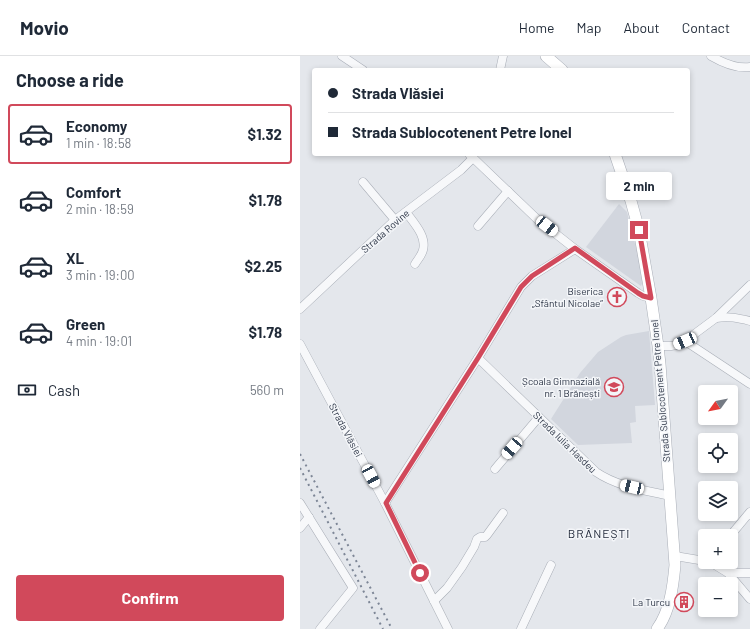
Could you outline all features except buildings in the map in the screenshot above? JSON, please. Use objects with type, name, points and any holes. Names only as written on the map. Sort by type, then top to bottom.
[{"type":"main road","points":[[546,56],[560,68]]},
{"type":"main road","name":"Strada Sublocotenent Petre Ionel","points":[[616,156],[636,216],[642,244],[658,346],[675,556],[674,576],[669,601],[665,615],[657,629]]},
{"type":"street","points":[[342,56],[360,68]]},
{"type":"street","points":[[500,68],[503,56]]},
{"type":"street","points":[[711,56],[719,61],[734,66],[750,67]]},
{"type":"street","points":[[471,156],[537,219],[638,293],[651,298]]},
{"type":"street","name":"Strada Rovine","points":[[300,309],[394,220],[461,170],[471,156]]},
{"type":"street","points":[[363,182],[394,220]]},
{"type":"street","points":[[478,226],[508,191]]},
{"type":"street","points":[[406,212],[420,232],[424,241],[423,251],[415,264]]},
{"type":"street","points":[[386,503],[521,287],[532,276],[575,248]]},
{"type":"street","points":[[658,346],[671,346],[685,341],[716,318],[750,285]]},
{"type":"street","points":[[716,318],[732,316],[750,321]]},
{"type":"street","points":[[685,341],[750,384]]},
{"type":"street","name":"Strada Vlăsiei","points":[[300,344],[386,503],[448,629]]},
{"type":"street","name":"Strada Iulia Hasdeu","points":[[478,358],[539,418],[604,478],[619,484],[670,496]]},
{"type":"street","points":[[494,469],[539,418]]},
{"type":"street","points":[[300,503],[353,588],[320,629]]},
{"type":"street","points":[[736,529],[750,512]]},
{"type":"street","points":[[434,601],[447,588],[462,567],[478,539],[488,535],[503,513]]},
{"type":"street","points":[[300,528],[309,517]]},
{"type":"street","points":[[675,556],[698,560]]},
{"type":"street","points":[[522,629],[551,565]]},
{"type":"street","points":[[721,569],[728,573],[750,599]]},
{"type":"street","points":[[728,573],[750,573]]},
{"type":"shaded area","points":[[619,204],[627,212],[644,279],[641,286],[586,247]]},
{"type":"shaded area","points":[[649,331],[655,405],[635,406],[636,422],[630,423],[632,443],[578,445],[551,419],[580,373],[598,352],[621,337]]},
{"type":"railway","points":[[300,454],[392,629]]},
{"type":"railway","points":[[300,468],[383,629]]},
{"type":"place","name":"Biserica „Sfântul Nicolae”","points":[[617,297]]},
{"type":"place","name":"Școala Gimnazială nr. 1 Brănești","points":[[614,387]]},
{"type":"place","name":"La Turcu","points":[[684,602]]},
{"type":"district","name":"BRĂNEȘTI","points":[[599,534]]},
{"type":"route","points":[[420,573],[386,503],[521,287],[532,276],[575,248],[638,293],[651,298],[639,230]]}]
